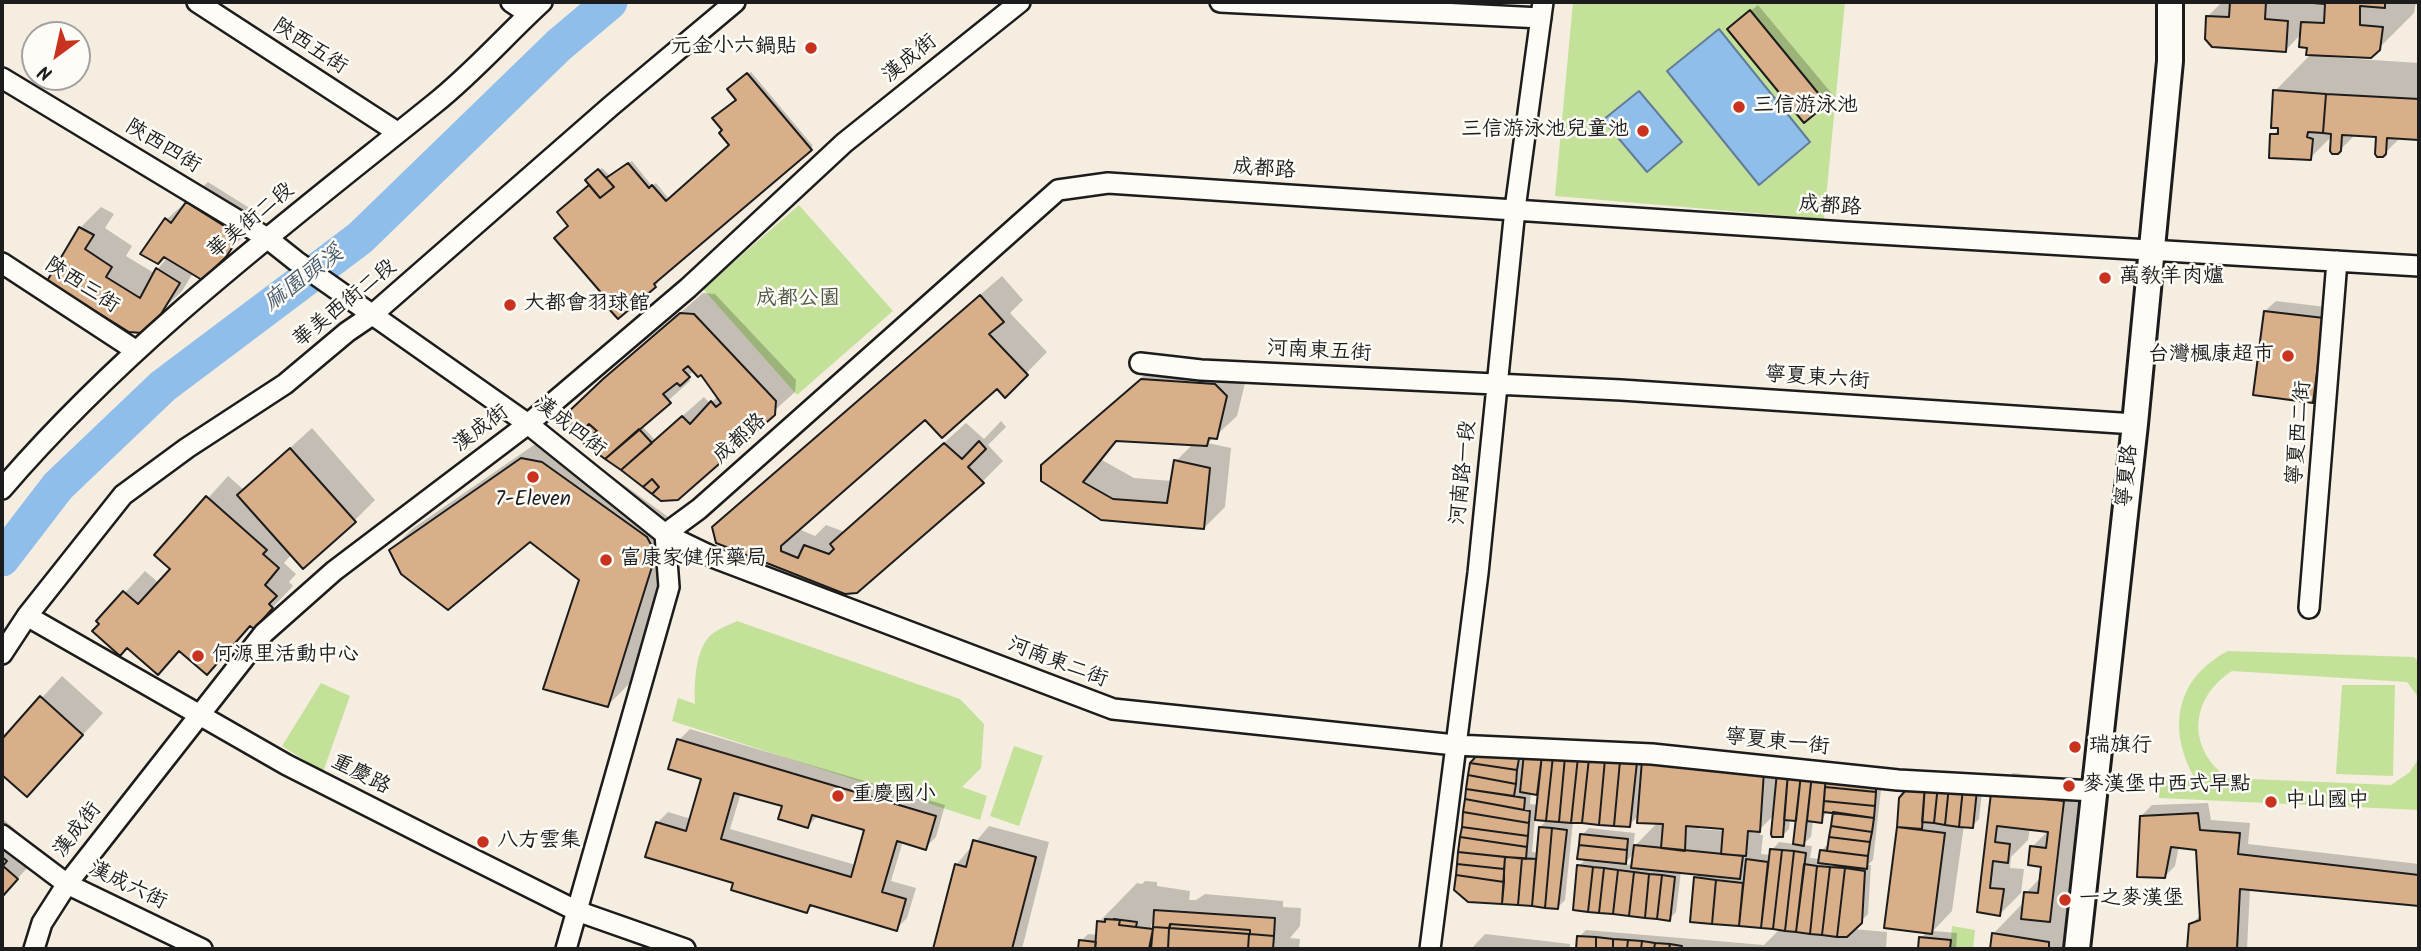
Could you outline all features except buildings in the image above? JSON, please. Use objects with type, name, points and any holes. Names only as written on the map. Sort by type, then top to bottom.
[{"type":"street","name":"陝西五街","points":[[197,2],[397,132]]},
{"type":"street","points":[[511,2],[536,8]]},
{"type":"street","name":"華美西街二段","points":[[2,654],[27,617],[123,495],[187,448],[285,384],[347,332],[372,315],[611,106],[736,2]]},
{"type":"street","name":"漢成街","points":[[34,949],[42,923],[67,884],[264,633],[334,571],[528,424],[688,288],[844,143],[1020,2]]},
{"type":"street","points":[[1220,2],[1542,10]]},
{"type":"street","name":"寧夏路","points":[[2077,949],[2135,424],[2170,61],[2170,2]]},
{"type":"street","name":"華美街二段","points":[[2,489],[47,437],[135,350],[267,238],[453,87],[536,8]]},
{"type":"street","name":"河南路一段","points":[[1430,949],[1478,573],[1515,209],[1542,10]]},
{"type":"street","name":"陝西四街","points":[[2,78],[267,238],[372,315]]},
{"type":"street","name":"成都路","points":[[665,534],[699,509],[1058,190],[1108,183],[2419,266]]},
{"type":"street","name":"寧夏西二街","points":[[2309,608],[2337,261]]},
{"type":"street","name":"陝西三街","points":[[2,263],[135,350]]},
{"type":"street","name":"漢成四街","points":[[372,315],[528,424],[665,534]]},
{"type":"street","name":"河南東五街","points":[[1140,363],[1201,370],[1496,384]]},
{"type":"street","name":"寧夏東六街","points":[[1496,384],[2135,424]]},
{"type":"street","points":[[566,949],[668,587],[665,534]]},
{"type":"street","name":"河南東二街","points":[[665,534],[727,563],[1112,709],[1455,745]]},
{"type":"street","name":"重慶路","points":[[27,617],[287,765],[577,911],[685,949]]},
{"type":"street","name":"寧夏東一街","points":[[1455,745],[1652,754],[1898,779],[2094,791]]},
{"type":"street","name":"漢成六街","points":[[2,835],[67,884],[202,949]]},
{"type":"green space","points":[[1573,2],[1845,2],[1824,219],[1555,196]]},
{"type":"green space","name":"成都公園","points":[[799,205],[893,311],[797,395],[703,289]]},
{"type":"green space","points":[[737,621],[960,699],[984,724],[981,768],[962,787],[987,796],[980,820],[672,721],[678,698],[695,704],[697,667],[706,640],[715,632]]},
{"type":"green space","points":[[2228,651],[2414,657],[2419,662],[2419,698],[2407,682],[2232,671],[2218,682],[2208,695],[2198,723],[2205,752],[2214,766],[2228,778],[2391,785],[2410,772],[2419,758],[2419,810],[2159,798],[2160,776],[2194,777],[2181,740],[2181,706],[2197,675]]},
{"type":"green space","points":[[321,683],[350,696],[323,772],[282,746]]},
{"type":"green space","points":[[2342,685],[2395,685],[2393,776],[2336,774]]},
{"type":"green space","points":[[1014,746],[1043,756],[1019,826],[990,816]]},
{"type":"green space","points":[[1952,926],[1975,930],[1973,949],[1950,949]]},
{"type":"water","name":"三信游泳池","points":[[1719,29],[1810,142],[1759,185],[1667,71]]},
{"type":"water","name":"三信游泳池兒童池","points":[[1639,91],[1682,142],[1647,172],[1603,120]]},
{"type":"waterway","name":"麻園頭溪","points":[[2,559],[58,486],[163,386],[360,238],[559,45],[610,2]]},
{"type":"place","name":"元金小六鍋貼","points":[[811,48]]},
{"type":"place","name":"三信游泳池","points":[[1739,107]]},
{"type":"place","name":"三信游泳池兒童池","points":[[1643,131]]},
{"type":"place","name":"萬教羊肉爐","points":[[2105,278]]},
{"type":"place","name":"大都會羽球館","points":[[510,305]]},
{"type":"place","name":"台灣楓康超市","points":[[2288,356]]},
{"type":"place","name":"7-Eleven","points":[[533,477]]},
{"type":"place","name":"富康家健保藥局","points":[[606,560]]},
{"type":"place","name":"何源里活動中心","points":[[198,656]]},
{"type":"place","name":"瑞旗行","points":[[2075,747]]},
{"type":"place","name":"麥漢堡中西式早點","points":[[2069,786]]},
{"type":"place","name":"重慶國小","points":[[838,796]]},
{"type":"place","name":"中山國中","points":[[2271,802]]},
{"type":"place","name":"八方雲集","points":[[483,842]]},
{"type":"place","name":"一之麥漢堡","points":[[2065,900]]}]
